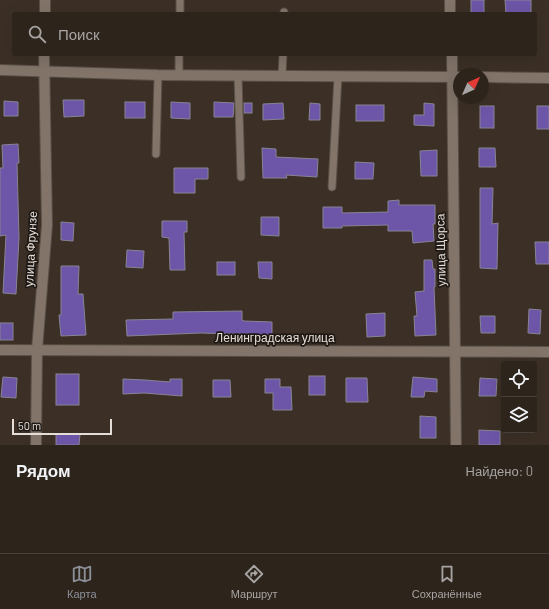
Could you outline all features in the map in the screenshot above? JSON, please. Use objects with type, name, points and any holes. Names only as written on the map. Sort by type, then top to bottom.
[{"type":"street","points":[[45,0],[45,12]]},
{"type":"street","points":[[450,0],[450,12]]},
{"type":"street","name":"улица Фрунзе","points":[[36,445],[37,350],[47,225],[44,56]]},
{"type":"street","name":"улица Щорса","points":[[452,56],[454,68]]},
{"type":"street","points":[[0,70],[158,75],[453,77]]},
{"type":"street","points":[[489,77],[549,78]]},
{"type":"street","name":"улица Щорса","points":[[456,104],[456,445]]},
{"type":"street","name":"Ленинградская улица","points":[[0,350],[549,352]]},
{"type":"lane","points":[[180,0],[180,12]]},
{"type":"lane","points":[[179,56],[179,75]]},
{"type":"lane","points":[[282,76],[283,56]]},
{"type":"lane","points":[[156,154],[158,75]]},
{"type":"lane","points":[[238,76],[240,177]]},
{"type":"lane","points":[[332,187],[338,76]]},
{"type":"building","points":[[471,0],[484,0],[484,12],[471,12]]},
{"type":"building","points":[[505,0],[531,0],[531,12],[506,12]]},
{"type":"building","points":[[63,100],[84,100],[84,116],[64,117]]},
{"type":"building","points":[[4,101],[18,102],[18,116],[4,116]]},
{"type":"building","points":[[125,102],[145,102],[145,118],[125,118]]},
{"type":"building","points":[[171,102],[190,103],[190,119],[171,118]]},
{"type":"building","points":[[214,102],[234,103],[233,117],[214,117]]},
{"type":"building","points":[[244,103],[252,103],[252,113],[244,113]]},
{"type":"building","points":[[283,103],[284,119],[263,120],[263,104]]},
{"type":"building","points":[[310,103],[320,104],[320,120],[309,120]]},
{"type":"building","points":[[424,103],[434,104],[434,126],[414,125],[414,115],[424,115]]},
{"type":"building","points":[[356,105],[384,105],[384,121],[356,121]]},
{"type":"building","points":[[480,106],[494,106],[494,128],[480,128]]},
{"type":"building","points":[[537,106],[549,106],[549,129],[537,129]]},
{"type":"building","points":[[18,144],[19,163],[17,163],[19,238],[16,294],[3,293],[6,235],[0,236],[0,168],[3,168],[2,145]]},
{"type":"building","points":[[262,148],[276,149],[276,157],[318,159],[317,177],[286,175],[287,178],[263,178]]},
{"type":"building","points":[[479,148],[495,148],[496,167],[479,167]]},
{"type":"building","points":[[437,150],[437,176],[421,176],[420,151]]},
{"type":"building","points":[[355,162],[374,163],[373,179],[355,179]]},
{"type":"building","points":[[174,168],[208,168],[208,179],[195,179],[195,193],[174,193]]},
{"type":"building","points":[[480,188],[493,188],[492,224],[498,223],[497,269],[480,268]]},
{"type":"building","points":[[399,200],[399,205],[435,205],[435,224],[433,224],[434,241],[413,243],[412,231],[388,231],[388,225],[323,228],[323,207],[342,207],[342,213],[388,212],[388,201]]},
{"type":"building","points":[[261,217],[279,217],[279,236],[261,235]]},
{"type":"building","points":[[162,221],[187,221],[187,232],[184,232],[185,270],[170,270],[169,238],[162,237]]},
{"type":"building","points":[[61,222],[74,223],[73,241],[61,240]]},
{"type":"building","points":[[535,242],[549,242],[549,264],[536,264]]},
{"type":"building","points":[[127,250],[144,251],[143,268],[126,267]]},
{"type":"building","points":[[424,260],[432,260],[433,269],[435,269],[434,287],[436,335],[415,336],[414,316],[417,316],[415,292],[424,291]]},
{"type":"building","points":[[217,262],[235,262],[235,275],[217,275]]},
{"type":"building","points":[[258,262],[272,262],[272,279],[259,278]]},
{"type":"building","points":[[61,266],[79,266],[78,294],[83,294],[86,335],[61,336],[59,315],[61,315]]},
{"type":"building","points":[[529,309],[541,310],[540,334],[528,333]]},
{"type":"building","points":[[242,311],[242,320],[244,321],[272,322],[272,335],[200,333],[127,336],[126,320],[173,319],[173,312]]},
{"type":"building","points":[[385,313],[385,336],[367,337],[366,314]]},
{"type":"building","points":[[480,316],[495,316],[495,333],[481,333]]},
{"type":"building","points":[[0,323],[13,323],[13,340],[0,340]]},
{"type":"building","points":[[56,374],[79,374],[79,405],[56,405]]},
{"type":"building","points":[[309,376],[325,376],[325,395],[309,395]]},
{"type":"building","points":[[3,377],[17,378],[16,398],[1,397]]},
{"type":"building","points":[[413,377],[437,379],[437,392],[425,391],[424,397],[411,397]]},
{"type":"building","points":[[346,378],[367,378],[368,402],[346,402]]},
{"type":"building","points":[[480,378],[497,379],[496,396],[479,396]]},
{"type":"building","points":[[123,379],[170,382],[170,379],[182,379],[182,396],[144,393],[123,394]]},
{"type":"building","points":[[265,379],[280,379],[280,387],[291,387],[292,410],[273,410],[273,393],[265,393]]},
{"type":"building","points":[[213,380],[230,380],[231,397],[213,397]]},
{"type":"building","points":[[420,416],[436,417],[436,438],[420,438]]},
{"type":"building","points":[[479,430],[500,431],[500,445],[479,445]]},
{"type":"building","points":[[56,434],[80,434],[79,445],[56,445]]}]
